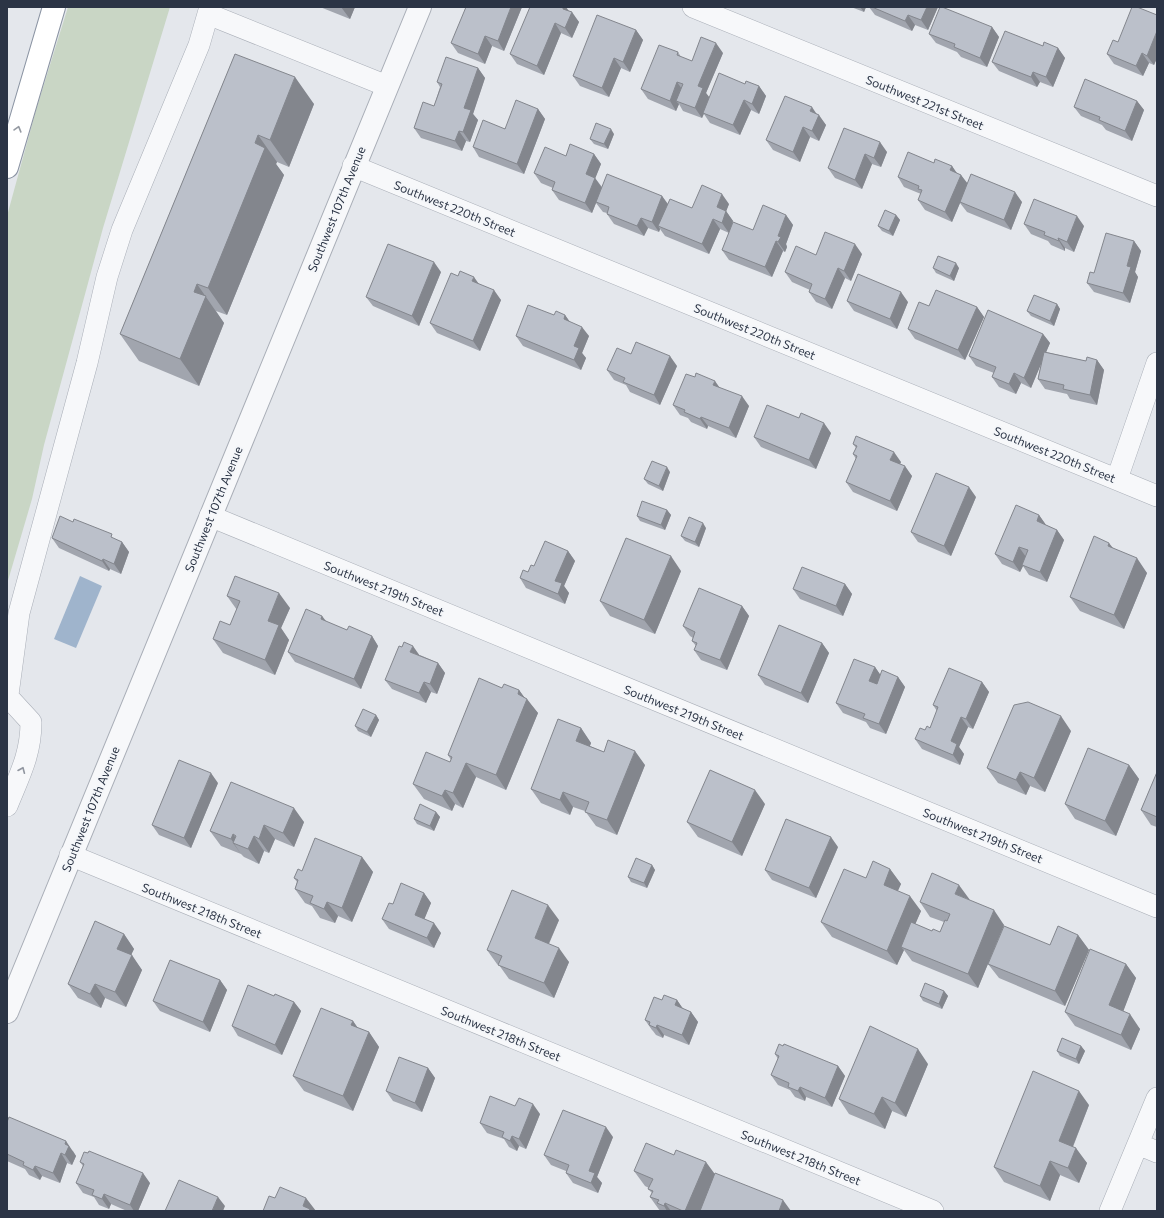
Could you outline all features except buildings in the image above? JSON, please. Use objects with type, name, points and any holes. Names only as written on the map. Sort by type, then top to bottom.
[{"type":"highway","points":[[7,167],[54,7]]},
{"type":"street","name":"Southwest 107th Avenue","points":[[7,1012],[353,166],[420,7]]},
{"type":"street","name":"Southwest 221st Street","points":[[693,7],[1157,196]]},
{"type":"street","points":[[7,806],[25,762],[31,742],[31,722],[7,700],[19,613],[87,363],[107,277],[122,230],[199,44],[209,10],[387,86]]},
{"type":"street","name":"Southwest 220th Street","points":[[353,166],[1157,496]]},
{"type":"street","points":[[1117,479],[1157,363]]},
{"type":"street","name":"Southwest 219th Street","points":[[210,516],[1157,907]]},
{"type":"street","name":"Southwest 218th Street","points":[[70,855],[933,1211]]},
{"type":"street","points":[[1110,1211],[1157,1098]]},
{"type":"street","points":[[1138,1144],[1157,1152]]},
{"type":"green space","points":[[68,7],[170,7],[103,228],[44,445],[32,499],[7,584],[7,216],[36,110]]},
{"type":"water","points":[[80,576],[102,586],[76,648],[54,639]]}]
